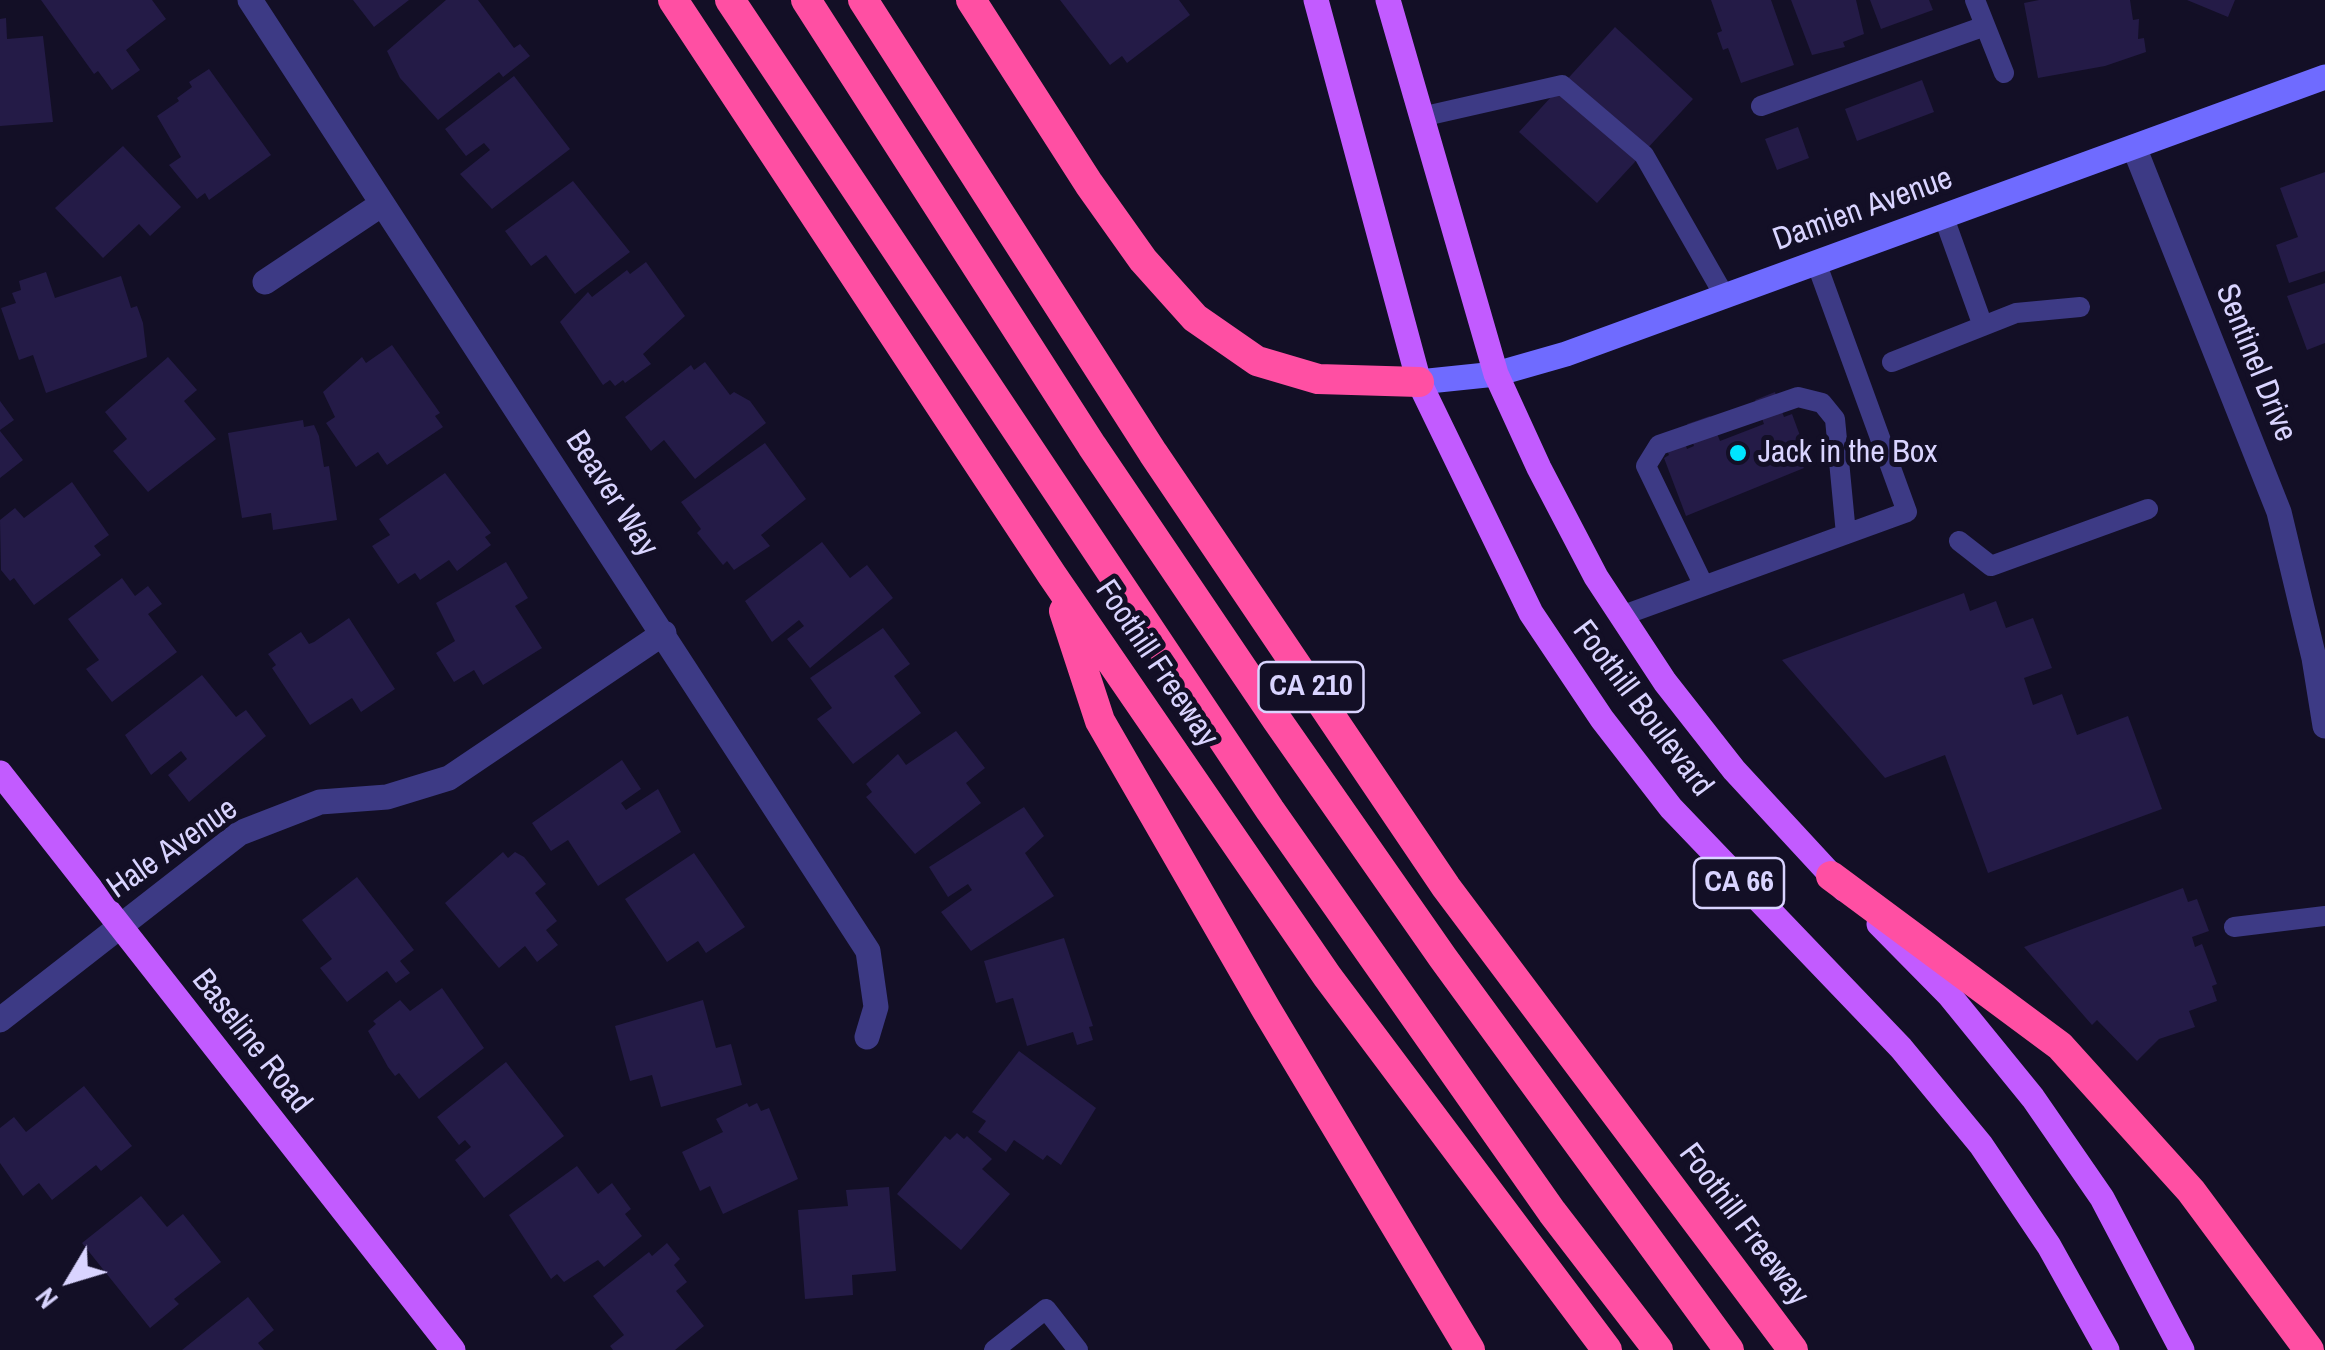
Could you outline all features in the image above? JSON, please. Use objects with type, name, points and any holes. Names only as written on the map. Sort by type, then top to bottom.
[{"type":"highway","name":"Foothill Freeway","points":[[673,0],[1052,574],[1327,976],[1606,1350]]},
{"type":"highway","points":[[730,0],[1270,810],[1552,1212],[1658,1350]]},
{"type":"highway","points":[[806,0],[1092,446],[1277,720],[1454,974],[1729,1350]]},
{"type":"highway","name":"Foothill Freeway","points":[[863,0],[1153,453],[1446,887],[1794,1350]]},
{"type":"highway","points":[[971,0],[1089,184],[1143,260],[1195,318],[1257,361],[1318,379],[1419,382]]},
{"type":"highway","points":[[1052,574],[1100,721],[1470,1350]]},
{"type":"highway","points":[[1831,876],[2060,1046],[2191,1191],[2309,1350]]},
{"type":"main road","name":"Foothill Boulevard","points":[[1316,0],[1419,382],[1530,613],[1602,719],[1672,808],[1745,890],[1900,1048],[1981,1145],[2049,1246],[2107,1350]]},
{"type":"main road","name":"Foothill Boulevard","points":[[1388,0],[1496,374],[1588,561],[1665,682],[1734,770],[1831,876],[1950,996],[2033,1098],[2102,1198],[2182,1350]]},
{"type":"main road","name":"Damien Avenue","points":[[1419,382],[1496,374],[1566,354],[2325,77]]},
{"type":"main road","name":"Baseline Road","points":[[0,773],[452,1350]]},
{"type":"street","name":"Beaver Way","points":[[250,0],[868,952],[876,1007],[867,1037]]},
{"type":"street","name":"Sentinel Drive","points":[[2134,146],[2278,512],[2314,658],[2325,726]]},
{"type":"street","points":[[265,282],[382,204]]},
{"type":"street","name":"Hale Avenue","points":[[0,1020],[240,833],[320,802],[387,796],[449,778],[664,633]]},
{"type":"lane","points":[[1976,0],[2004,73]]},
{"type":"lane","points":[[1760,106],[1985,26]]},
{"type":"lane","points":[[1422,117],[1562,84],[1644,155],[1724,295]]},
{"type":"lane","points":[[1943,215],[1982,326]]},
{"type":"lane","points":[[1622,616],[1908,512],[1816,262]]},
{"type":"lane","points":[[1892,362],[2016,313],[2080,307]]},
{"type":"lane","points":[[1704,586],[1646,466],[1659,445],[1798,397],[1822,403],[1835,419],[1846,534]]},
{"type":"lane","points":[[1959,541],[1991,566],[2148,509]]},
{"type":"lane","points":[[2234,927],[2325,916]]},
{"type":"lane","points":[[994,1350],[1046,1308],[1078,1350]]},
{"type":"building","points":[[41,0],[152,0],[166,19],[126,50],[140,70],[112,90],[98,71],[94,74]]},
{"type":"building","points":[[353,0],[409,0],[374,27]]},
{"type":"building","points":[[446,0],[478,0],[514,48],[520,44],[530,56],[503,77],[499,72],[438,120],[400,78],[387,51]]},
{"type":"building","points":[[1060,0],[1179,0],[1190,15],[1127,63],[1122,56],[1110,65]]},
{"type":"building","points":[[1711,0],[1771,0],[1794,65],[1741,83],[1728,48],[1723,50],[1717,33],[1722,31]]},
{"type":"building","points":[[1791,0],[1856,0],[1864,34],[1843,42],[1845,47],[1812,55]]},
{"type":"building","points":[[1870,0],[1929,0],[1933,10],[1881,29]]},
{"type":"building","points":[[2130,0],[2133,20],[2139,19],[2138,39],[2144,38],[2146,52],[2105,66],[2038,78],[2024,3]]},
{"type":"building","points":[[2187,0],[2235,0],[2228,17]]},
{"type":"building","points":[[6,18],[7,39],[43,36],[53,122],[0,126],[0,19]]},
{"type":"building","points":[[1615,27],[1693,99],[1597,203],[1519,132]]},
{"type":"building","points":[[209,69],[271,155],[209,200],[205,193],[197,199],[169,165],[181,157],[157,116],[179,101],[177,98],[192,87],[189,82]]},
{"type":"building","points":[[514,76],[570,149],[492,209],[460,174],[490,150],[484,143],[466,156],[445,129]]},
{"type":"building","points":[[1922,80],[1934,112],[1857,141],[1845,109]]},
{"type":"building","points":[[1798,127],[1809,158],[1777,170],[1765,139]]},
{"type":"building","points":[[123,146],[181,207],[150,236],[139,224],[103,258],[55,208]]},
{"type":"building","points":[[2325,172],[2325,271],[2289,283],[2276,245],[2298,237],[2280,188]]},
{"type":"building","points":[[573,181],[630,252],[575,294],[546,255],[531,266],[505,231]]},
{"type":"building","points":[[646,262],[685,316],[643,354],[651,364],[625,383],[623,380],[615,386],[610,380],[603,385],[560,322],[588,292],[592,297],[627,270],[630,274]]},
{"type":"building","points":[[46,272],[55,298],[121,276],[131,308],[137,306],[143,323],[147,357],[46,393],[33,355],[19,360],[1,308],[16,303],[12,293],[21,290],[19,281]]},
{"type":"building","points":[[2325,283],[2325,343],[2307,350],[2287,296]]},
{"type":"building","points":[[392,345],[440,413],[435,416],[443,427],[387,465],[378,452],[356,467],[326,423],[335,417],[323,392],[362,357],[366,363]]},
{"type":"building","points":[[168,357],[197,390],[184,401],[216,439],[148,492],[113,451],[127,439],[105,412]]},
{"type":"building","points":[[705,362],[730,395],[734,392],[750,401],[766,423],[695,479],[664,440],[651,451],[625,417],[691,365],[694,370]]},
{"type":"building","name":"Jack in the Box","points":[[1775,392],[1784,417],[1792,414],[1809,460],[1801,463],[1804,468],[1686,516],[1664,458],[1669,455],[1667,450],[1685,443],[1687,449],[1694,446],[1687,424],[1710,416],[1720,441],[1764,424],[1755,400]]},
{"type":"building","points":[[0,401],[14,420],[0,430]]},
{"type":"building","points":[[303,420],[304,427],[314,425],[319,436],[324,467],[329,466],[337,520],[273,530],[271,513],[242,518],[228,433]]},
{"type":"building","points":[[0,431],[23,460],[0,478]]},
{"type":"building","points":[[765,443],[806,499],[761,535],[770,546],[734,570],[727,561],[723,565],[697,533],[701,529],[681,502]]},
{"type":"building","points":[[445,473],[491,533],[485,537],[491,545],[457,571],[449,560],[420,580],[415,573],[398,584],[372,546],[390,535],[379,519]]},
{"type":"building","points":[[72,482],[109,535],[94,546],[101,555],[34,605],[14,578],[10,581],[1,570],[0,520],[15,508],[24,518]]},
{"type":"building","points":[[822,542],[850,578],[867,565],[893,598],[810,668],[787,639],[804,626],[799,620],[772,642],[745,601]]},
{"type":"building","points":[[506,562],[528,598],[515,606],[542,648],[483,685],[474,670],[454,682],[436,653],[455,641],[436,603]]},
{"type":"building","points":[[122,578],[135,596],[148,586],[162,604],[148,614],[177,652],[112,702],[86,669],[99,660],[68,619]]},
{"type":"building","points":[[1964,593],[1970,611],[1996,601],[2006,628],[2033,618],[2052,668],[2024,678],[2033,705],[2062,694],[2077,735],[2128,716],[2162,809],[1988,873],[1945,755],[1885,778],[1782,660]]},
{"type":"building","points":[[349,618],[395,689],[361,712],[352,698],[310,725],[272,668],[276,665],[268,654],[301,632],[309,644],[314,642]]},
{"type":"building","points":[[883,628],[910,664],[894,676],[921,713],[853,764],[817,719],[832,708],[810,678]]},
{"type":"building","points":[[202,675],[236,717],[246,710],[266,736],[189,802],[168,775],[187,759],[181,751],[151,775],[125,735]]},
{"type":"building","points":[[956,731],[985,768],[966,783],[981,803],[915,854],[866,797],[872,792],[866,784],[898,754],[906,765]]},
{"type":"building","points":[[622,760],[641,789],[621,803],[626,810],[658,789],[681,832],[598,886],[568,840],[551,851],[532,823]]},
{"type":"building","points":[[1024,807],[1044,836],[1025,853],[1054,896],[971,951],[941,912],[972,890],[968,884],[948,897],[929,867]]},
{"type":"building","points":[[503,852],[508,858],[515,852],[524,857],[546,884],[535,893],[557,921],[546,930],[558,945],[537,962],[525,946],[499,968],[445,903]]},
{"type":"building","points":[[694,853],[745,927],[706,953],[698,941],[667,962],[625,899]]},
{"type":"building","points":[[357,877],[414,950],[400,961],[410,973],[396,983],[387,971],[347,1002],[320,968],[332,959],[302,920]]},
{"type":"building","points":[[2183,888],[2188,902],[2197,899],[2209,931],[2192,937],[2195,947],[2202,944],[2217,984],[2212,986],[2217,1001],[2189,1011],[2195,1027],[2159,1039],[2137,1061],[2097,1020],[2092,1025],[2024,947]]},
{"type":"building","points":[[1064,938],[1093,1026],[1089,1027],[1093,1040],[1077,1045],[1073,1032],[1027,1046],[1013,998],[996,1003],[984,961]]},
{"type":"building","points":[[442,988],[484,1048],[419,1099],[399,1073],[395,1076],[388,1067],[368,1031],[376,1024],[373,1021],[400,1000],[410,1011]]},
{"type":"building","points":[[703,1000],[716,1048],[731,1044],[742,1085],[661,1107],[652,1075],[630,1081],[615,1026]]},
{"type":"building","points":[[1019,1051],[1096,1108],[1061,1165],[1047,1155],[1043,1160],[1014,1140],[1006,1152],[978,1132],[986,1121],[972,1112]]},
{"type":"building","points":[[506,1062],[564,1136],[484,1198],[455,1160],[471,1147],[465,1140],[459,1145],[437,1117]]},
{"type":"building","points":[[84,1086],[132,1146],[101,1171],[96,1165],[52,1200],[39,1183],[23,1196],[0,1163],[0,1128],[14,1117],[26,1132]]},
{"type":"building","points":[[747,1103],[749,1107],[757,1103],[761,1111],[769,1108],[798,1179],[723,1214],[710,1186],[700,1191],[682,1152],[723,1132],[716,1119]]},
{"type":"building","points":[[957,1133],[964,1139],[967,1136],[992,1159],[982,1169],[1010,1194],[961,1250],[897,1194],[945,1136],[950,1140]]},
{"type":"building","points":[[577,1166],[598,1194],[612,1183],[631,1209],[625,1214],[642,1236],[604,1267],[598,1260],[564,1282],[557,1274],[551,1279],[509,1215]]},
{"type":"building","points":[[889,1187],[896,1271],[852,1275],[853,1295],[805,1299],[798,1210],[848,1206],[846,1190]]},
{"type":"building","points":[[141,1196],[167,1227],[183,1214],[221,1262],[174,1299],[179,1304],[150,1328],[82,1243]]},
{"type":"building","points":[[667,1243],[680,1259],[674,1265],[687,1282],[676,1291],[704,1326],[675,1350],[613,1350],[610,1346],[624,1335],[593,1296],[649,1252],[652,1256]]},
{"type":"building","points":[[248,1297],[274,1330],[258,1343],[264,1350],[182,1350]]},
{"type":"place","name":"Jack in the Box","points":[[1738,453]]}]
